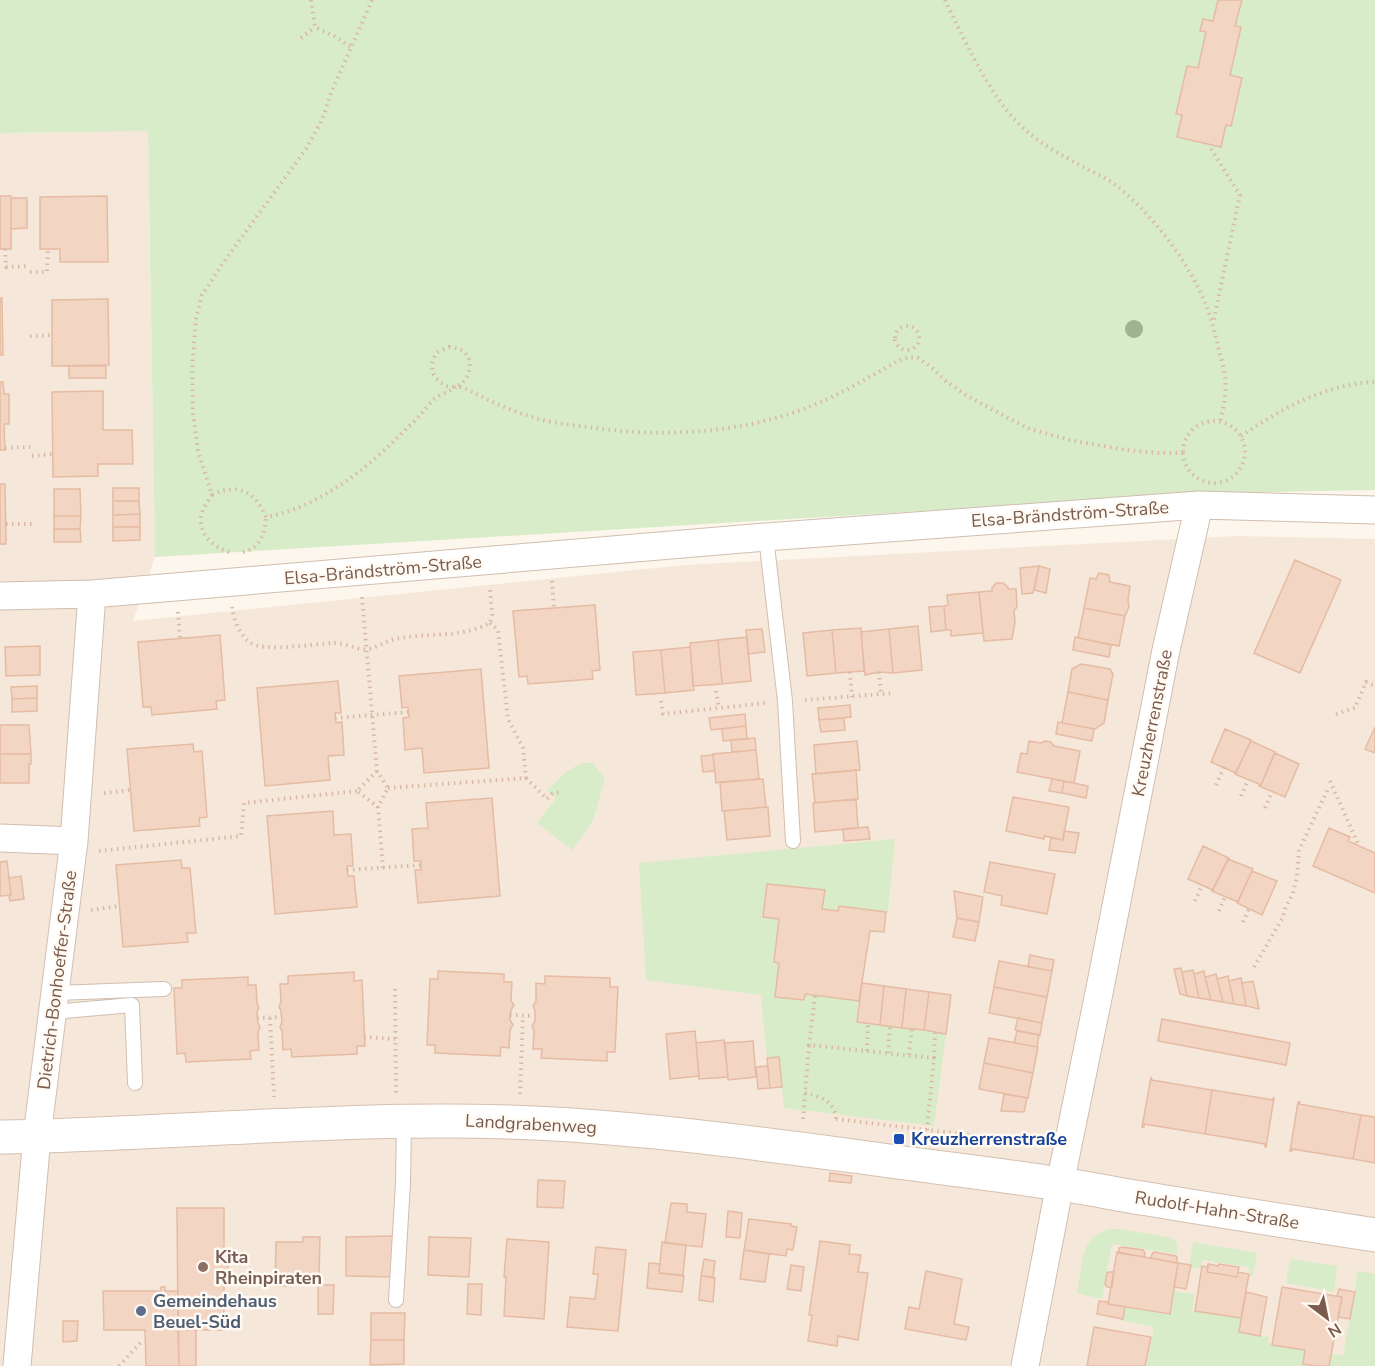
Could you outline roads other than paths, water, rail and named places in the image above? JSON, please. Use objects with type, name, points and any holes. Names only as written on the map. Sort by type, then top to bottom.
[{"type":"street","name":"Elsa-Brändström-Straße","points":[[0,596],[92,594],[766,537],[1199,505],[1375,510]]},
{"type":"street","name":"Kreuzherrenstraße","points":[[1025,1366],[1059,1184],[1100,993],[1166,650],[1199,505]]},
{"type":"street","name":"Dietrich-Bonhoeffer-Straße","points":[[17,1366],[37,1136],[73,848],[92,594]]},
{"type":"street","points":[[0,838],[73,848]]},
{"type":"street","name":"Landgrabenweg","points":[[0,1137],[400,1121],[519,1122],[616,1129],[765,1145],[1059,1184]]},
{"type":"street","name":"Rudolf-Hahn-Straße","points":[[1059,1184],[1375,1235]]},
{"type":"lane","points":[[766,537],[785,701],[794,841]]},
{"type":"lane","points":[[54,1002],[164,989]]},
{"type":"lane","points":[[54,1002],[132,1005],[135,1083]]},
{"type":"lane","points":[[396,1300],[403,1183],[400,1121]]},
{"type":"place","name":"Kreuzherrenstraße","points":[[899,1139]]},
{"type":"place","name":"Kita Rheinpiraten","points":[[203,1267]]},
{"type":"place","name":"Gemeindehaus Beuel-Süd","points":[[141,1311]]}]
